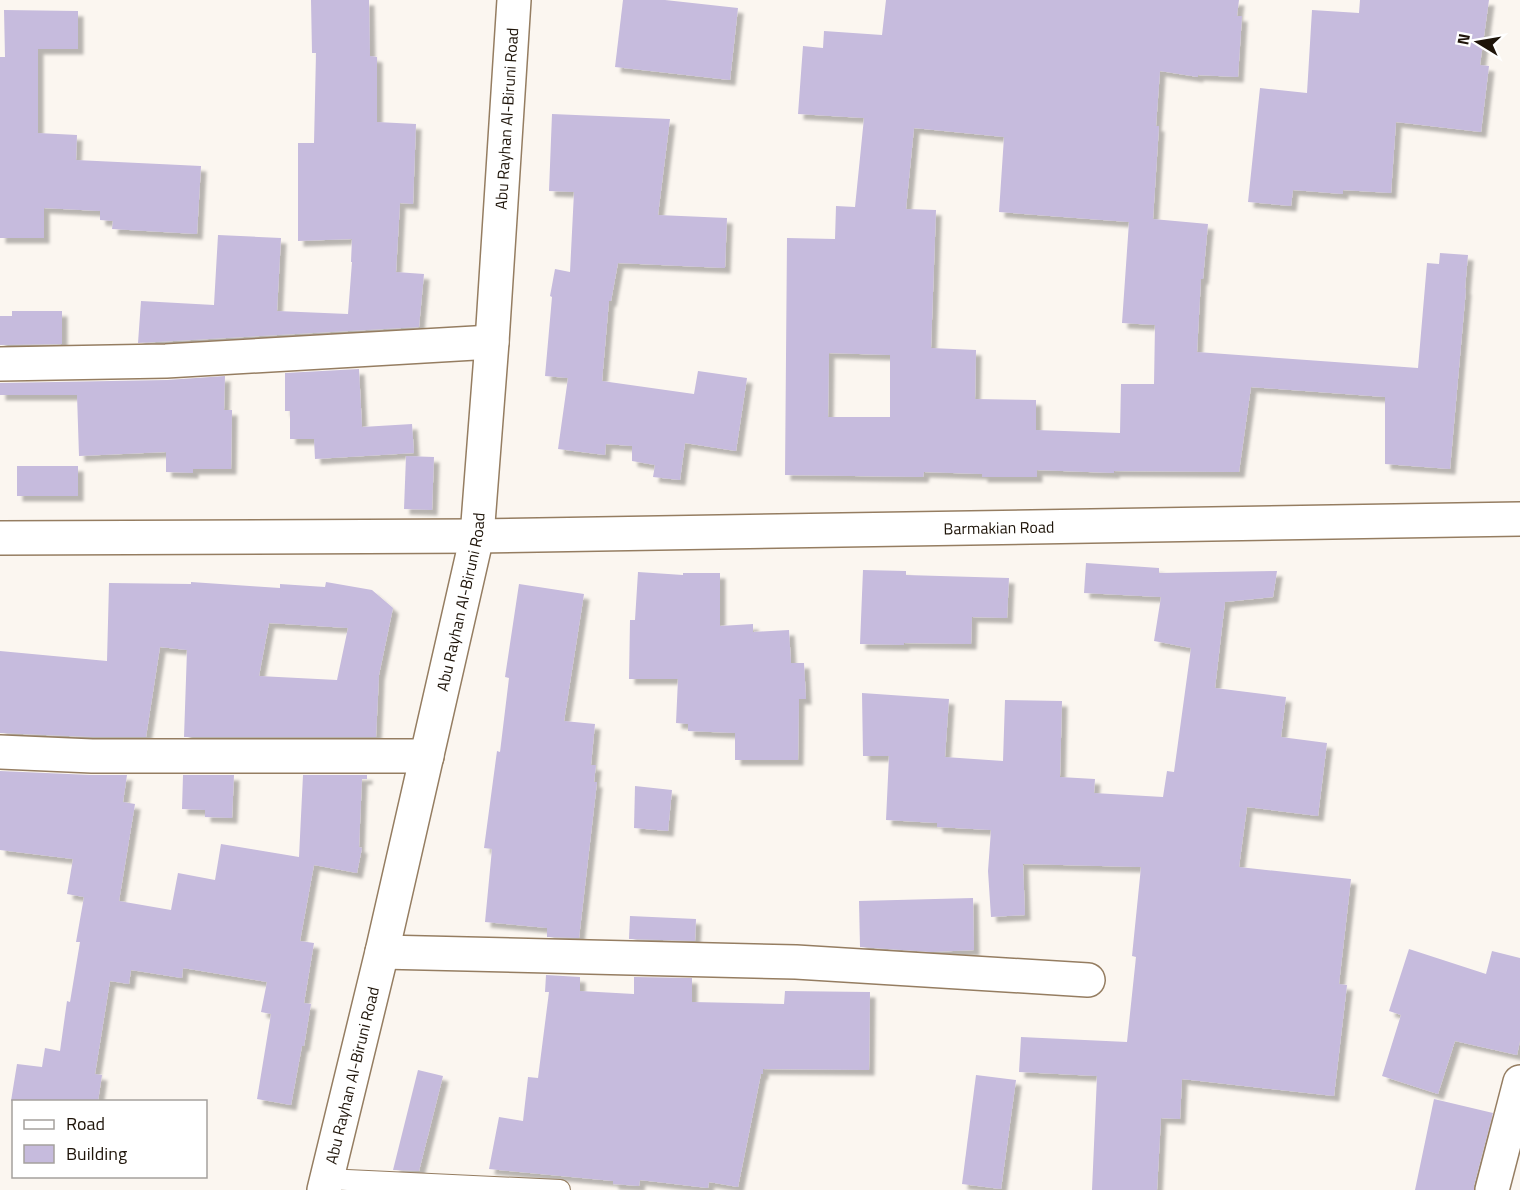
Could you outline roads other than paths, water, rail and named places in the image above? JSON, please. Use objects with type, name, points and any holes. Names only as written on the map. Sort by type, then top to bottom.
[{"type":"street","name":"Abu Rayhan Al-Biruni Road","points":[[325,1184],[382,952],[477,536],[514,0]]},
{"type":"street","points":[[0,364],[166,361],[492,342]]},
{"type":"street","name":"Barmakian Road","points":[[0,538],[477,536],[1520,519]]},
{"type":"street","points":[[0,752],[92,756],[427,756]]},
{"type":"street","points":[[382,952],[796,962],[1088,980]]},
{"type":"street","points":[[1492,1190],[1520,1082]]},
{"type":"lane","points":[[325,1184],[560,1190]]}]
